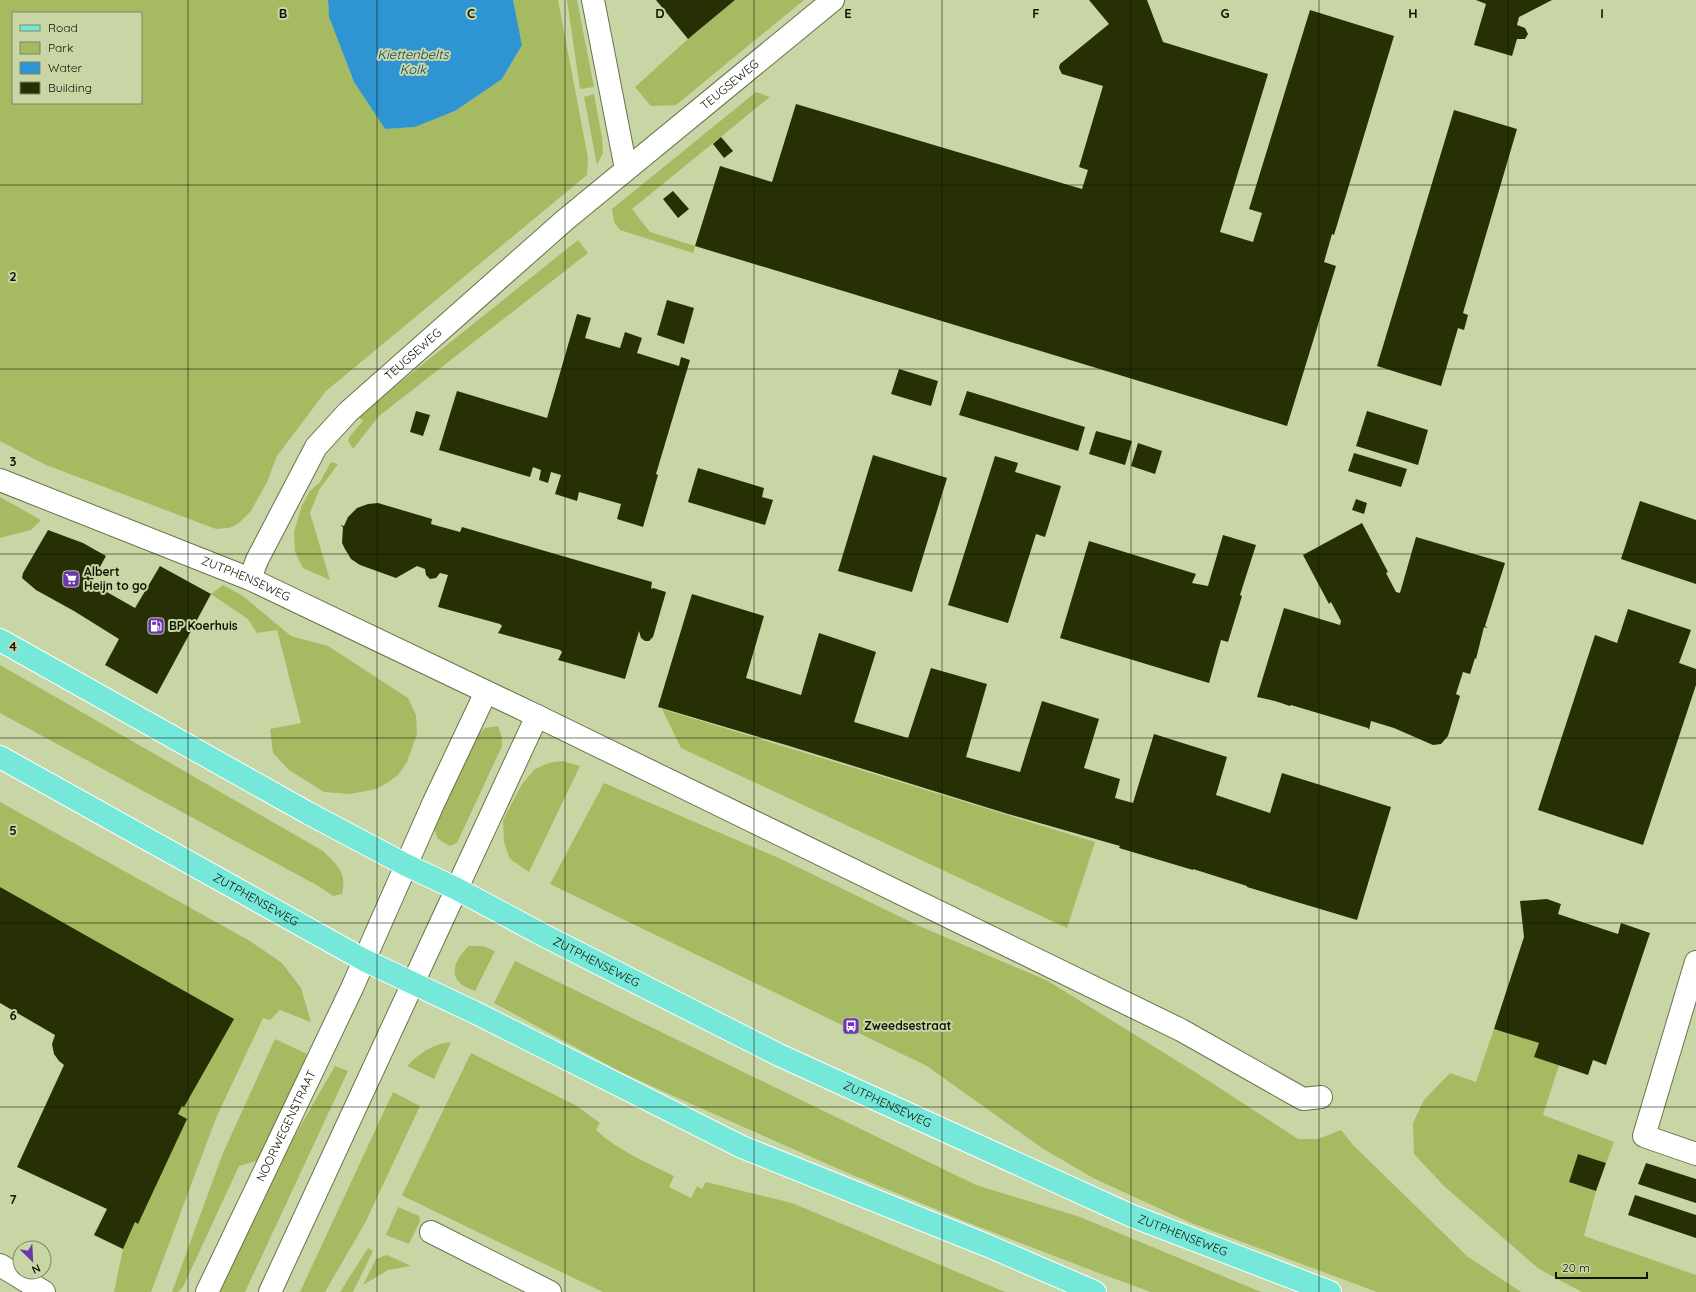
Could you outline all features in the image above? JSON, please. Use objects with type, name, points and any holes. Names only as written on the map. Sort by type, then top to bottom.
[{"type":"main road","name":"ZUTPHENSEWEG","points":[[0,640],[406,865],[457,889],[550,939],[779,1055],[1132,1216],[1330,1292]]},
{"type":"main road","name":"ZUTPHENSEWEG","points":[[0,757],[364,960],[481,1015],[742,1147],[986,1245],[1095,1292]]},
{"type":"street","points":[[593,0],[626,169]]},
{"type":"street","name":"TEUGSEWEG","points":[[250,579],[258,560],[316,447],[348,412],[565,220],[833,0]]},
{"type":"street","name":"ZUTPHENSEWEG","points":[[0,480],[250,579],[537,716],[1181,1030],[1303,1099],[1321,1097]]},
{"type":"street","points":[[364,960],[433,804],[486,692]]},
{"type":"street","points":[[270,1292],[375,1062],[414,984],[537,716]]},
{"type":"street","name":"NOORWEGENSTRAAT","points":[[207,1292],[364,960]]},
{"type":"street","points":[[1696,962],[1644,1136],[1696,1154]]},
{"type":"street","points":[[431,1232],[550,1292]]},
{"type":"street","points":[[0,1265],[44,1292]]},
{"type":"green space","points":[[0,0],[328,0],[329,17],[354,82],[385,129],[415,127],[455,111],[502,79],[522,45],[513,0],[558,0],[588,158],[587,175],[326,391],[277,456],[267,482],[251,511],[240,522],[228,528],[216,529],[46,465],[0,441]]},
{"type":"green space","points":[[567,0],[577,0],[594,87],[580,89]]},
{"type":"green space","points":[[735,0],[804,0],[676,105],[651,106],[635,87],[688,39]]},
{"type":"green space","points":[[756,92],[770,97],[632,209],[650,232],[695,246],[693,253],[620,230],[614,222],[612,209]]},
{"type":"green space","points":[[594,94],[602,138],[603,153],[597,165],[584,97]]},
{"type":"green space","points":[[578,240],[588,253],[379,416],[353,449],[348,441],[350,436],[363,421],[358,416]]},
{"type":"green space","points":[[331,462],[338,464],[319,490],[310,513],[330,580],[303,568],[295,552],[294,532],[302,505],[310,491],[320,482]]},
{"type":"green space","points":[[0,497],[41,520],[31,530],[0,538]]},
{"type":"green space","points":[[223,585],[243,596],[291,636],[328,646],[408,698],[416,715],[417,734],[407,762],[398,775],[376,789],[350,794],[324,792],[289,770],[273,753],[270,729],[301,723],[277,630],[257,633],[248,619],[211,594]]},
{"type":"green space","points":[[0,665],[323,851],[340,870],[343,880],[342,894],[333,896],[320,887],[0,713]]},
{"type":"green space","points":[[662,709],[1095,842],[1067,928],[681,748]]},
{"type":"green space","points":[[498,726],[502,738],[502,746],[457,843],[450,846],[438,839],[434,829],[477,735],[485,728]]},
{"type":"green space","points":[[562,761],[580,766],[529,872],[510,859],[504,842],[503,820],[522,784],[535,769],[549,763]]},
{"type":"green space","points":[[604,783],[781,859],[917,925],[1048,981],[1195,1072],[1298,1139],[1318,1139],[1341,1130],[1353,1145],[1468,1257],[1521,1292],[1377,1292],[1191,1223],[1093,1178],[1042,1148],[927,1066],[550,884]]},
{"type":"green space","points":[[0,802],[250,941],[282,963],[301,988],[311,1022],[280,1010],[270,1020],[263,1018],[216,1118],[151,1292],[114,1292],[123,1249],[135,1222],[138,1224],[178,1114],[182,1106],[184,1107],[0,887]]},
{"type":"green space","points":[[469,946],[483,946],[495,951],[475,991],[461,984],[455,974],[458,959]]},
{"type":"green space","points":[[515,961],[976,1185],[1080,1217],[1261,1292],[1151,1292],[969,1223],[850,1174],[662,1091],[619,1071],[494,1003]]},
{"type":"green space","points":[[1494,1029],[1539,1043],[1534,1057],[1559,1065],[1543,1115],[1614,1142],[1606,1163],[1578,1154],[1569,1182],[1596,1191],[1584,1236],[1696,1275],[1696,1292],[1582,1292],[1539,1269],[1444,1186],[1414,1154],[1413,1123],[1424,1100],[1450,1073],[1476,1082]]},
{"type":"green space","points":[[275,1039],[307,1054],[259,1160],[239,1166],[183,1287],[178,1292],[172,1292],[223,1153]]},
{"type":"green space","points":[[451,1042],[434,1079],[407,1066],[432,1047]]},
{"type":"green space","points":[[471,1053],[577,1106],[600,1123],[596,1130],[614,1144],[634,1156],[674,1176],[669,1187],[691,1198],[697,1186],[702,1189],[706,1182],[792,1203],[1005,1292],[603,1292],[402,1195]]},
{"type":"green space","points":[[335,1066],[348,1071],[245,1292],[216,1292],[264,1189]]},
{"type":"green space","points":[[393,1092],[420,1106],[365,1223],[325,1292],[300,1292]]},
{"type":"green space","points":[[398,1207],[419,1216],[420,1221],[409,1244],[386,1235]]},
{"type":"green space","points":[[368,1248],[373,1251],[353,1292],[340,1292]]},
{"type":"green space","points":[[387,1255],[411,1266],[388,1270],[363,1285],[376,1259]]},
{"type":"water","name":"Kiettenbelts Kolk","points":[[328,0],[513,0],[522,45],[502,79],[455,111],[415,127],[385,129],[354,82],[329,17]]},
{"type":"building","points":[[656,0],[735,0],[688,39]]},
{"type":"building","points":[[1089,0],[1147,0],[1163,42],[1268,74],[1220,232],[1253,242],[1262,213],[1249,209],[1310,10],[1394,36],[1334,235],[1332,234],[1324,262],[1336,266],[1287,426],[695,246],[720,166],[772,182],[796,104],[1082,189],[1088,170],[1079,167],[1103,86],[1062,74],[1059,68],[1060,64],[1109,24]]},
{"type":"building","points":[[1476,0],[1552,0],[1519,17],[1517,25],[1525,28],[1528,34],[1525,39],[1517,39],[1512,56],[1474,45],[1486,4]]},
{"type":"building","points":[[1454,110],[1517,129],[1463,313],[1468,315],[1464,330],[1458,328],[1441,386],[1377,366]]},
{"type":"building","points":[[721,137],[733,151],[724,158],[713,144]]},
{"type":"building","points":[[673,191],[689,209],[678,218],[663,199]]},
{"type":"building","points":[[667,300],[694,308],[684,344],[657,335]]},
{"type":"building","points":[[577,314],[591,318],[585,338],[620,348],[625,332],[642,338],[637,353],[679,366],[681,357],[690,360],[656,474],[658,475],[643,527],[617,519],[621,504],[579,492],[577,501],[555,494],[561,475],[551,472],[548,483],[539,480],[541,470],[533,467],[530,477],[439,450],[457,391],[547,418]]},
{"type":"building","points":[[899,369],[938,381],[931,406],[891,394]]},
{"type":"building","points":[[967,391],[1085,427],[1078,451],[959,415]]},
{"type":"building","points":[[416,411],[430,415],[423,436],[410,432]]},
{"type":"building","points":[[1367,411],[1428,430],[1418,465],[1356,446]]},
{"type":"building","points":[[1096,431],[1132,441],[1125,465],[1089,454]]},
{"type":"building","points":[[1138,443],[1162,451],[1155,474],[1131,466]]},
{"type":"building","points":[[1354,453],[1407,469],[1401,487],[1348,471]]},
{"type":"building","points":[[873,455],[947,478],[912,592],[838,571]]},
{"type":"building","points":[[995,456],[1018,463],[1015,472],[1061,486],[1045,537],[1036,534],[1008,623],[948,605]]},
{"type":"building","points":[[698,468],[764,488],[762,497],[773,500],[765,525],[688,502]]},
{"type":"building","points":[[1356,499],[1367,503],[1364,514],[1352,510]]},
{"type":"building","points":[[1640,501],[1696,520],[1696,584],[1621,559]]},
{"type":"building","points":[[378,503],[432,519],[431,524],[460,532],[462,527],[652,582],[651,589],[653,588],[666,592],[653,637],[649,641],[645,641],[641,638],[639,631],[625,679],[558,660],[562,652],[560,650],[498,633],[502,626],[500,624],[438,607],[448,575],[440,573],[436,578],[430,579],[426,575],[425,569],[417,566],[396,578],[360,565],[351,559],[345,549],[342,543],[343,527],[340,525],[344,526],[348,517],[357,508],[368,504]]},
{"type":"building","points":[[1362,523],[1388,572],[1386,573],[1396,592],[1400,593],[1416,537],[1505,563],[1485,626],[1488,628],[1484,627],[1476,659],[1475,658],[1470,674],[1463,672],[1456,694],[1460,696],[1448,736],[1441,744],[1433,745],[1394,728],[1371,721],[1369,730],[1368,728],[1291,705],[1290,706],[1257,697],[1284,608],[1340,625],[1341,621],[1331,602],[1329,604],[1303,555]]},
{"type":"building","points":[[48,530],[83,543],[106,556],[91,583],[135,608],[160,566],[211,594],[157,694],[105,665],[119,639],[74,611],[36,590],[22,578],[23,573]]},
{"type":"building","points":[[1223,535],[1256,545],[1240,595],[1242,596],[1228,642],[1221,640],[1209,683],[1060,638],[1089,541],[1196,574],[1192,583],[1208,586]]},
{"type":"building","points":[[692,594],[764,616],[746,678],[801,695],[819,633],[876,652],[854,722],[908,738],[931,668],[987,684],[966,757],[1020,772],[1042,701],[1099,719],[1084,768],[1120,779],[1115,798],[1133,803],[1154,734],[1227,757],[1216,795],[1270,813],[1282,773],[1391,807],[1357,920],[1193,869],[1119,848],[1120,846],[1008,814],[658,707]]},
{"type":"building","points":[[1628,609],[1691,630],[1679,663],[1696,669],[1696,685],[1643,845],[1538,810],[1595,635],[1617,643]]},
{"type":"building","points":[[0,887],[234,1019],[184,1107],[182,1106],[178,1114],[187,1119],[138,1224],[135,1222],[123,1249],[94,1235],[107,1209],[17,1167],[64,1065],[54,1054],[52,1044],[55,1035],[0,1003]]},
{"type":"building","points":[[1547,899],[1561,904],[1558,914],[1618,934],[1621,923],[1650,933],[1606,1065],[1593,1060],[1588,1075],[1534,1057],[1539,1043],[1494,1029],[1524,937],[1520,901]]},
{"type":"building","points":[[1578,1154],[1606,1163],[1596,1191],[1569,1182]]},
{"type":"building","points":[[1646,1163],[1696,1179],[1696,1203],[1638,1184]]},
{"type":"building","points":[[1635,1195],[1696,1215],[1696,1238],[1628,1215]]},
{"type":"place","name":"Albert Heijn to go","points":[[71,579]]},
{"type":"place","name":"BP Koerhuis","points":[[156,626]]},
{"type":"place","name":"Zweedsestraat","points":[[851,1026]]}]
